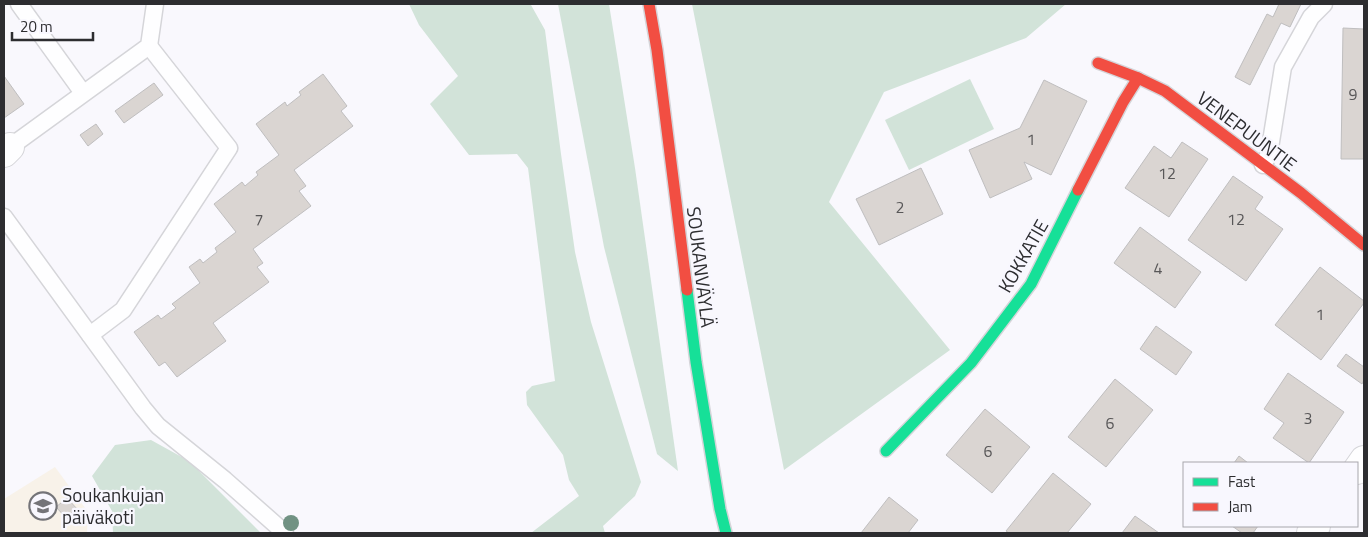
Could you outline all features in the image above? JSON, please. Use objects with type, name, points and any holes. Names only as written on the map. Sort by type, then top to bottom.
[{"type":"street","name":"SOUKANVÄYLÄ","points":[[649,4],[657,50],[696,362],[720,509],[726,533]]},
{"type":"street","name":"VENEPUUNTIE","points":[[1098,63],[1138,78],[1165,91],[1301,193],[1364,245]]},
{"type":"street","name":"KOKKATIE","points":[[886,451],[971,363],[1032,284],[1123,102],[1138,78]]},
{"type":"lane","points":[[19,4],[83,93]]},
{"type":"lane","points":[[7,150],[148,46],[155,4]]},
{"type":"lane","points":[[1263,165],[1269,154],[1283,67],[1311,17],[1324,4]]},
{"type":"lane","points":[[90,335],[123,310],[229,148],[148,46]]},
{"type":"lane","points":[[4,218],[158,426],[225,480],[285,533]]},
{"type":"shaded area","name":"Soukankujan päiväkoti","points":[[55,467],[88,512],[87,533],[4,533],[4,499]]},
{"type":"green space","points":[[409,4],[536,4],[531,5],[545,30],[575,252],[591,322],[641,482],[635,496],[603,526],[605,533],[531,533],[579,496],[569,480],[563,455],[527,405],[526,392],[532,386],[555,381],[528,168],[517,154],[469,155],[430,104],[458,76],[419,25]]},
{"type":"green space","points":[[558,4],[609,4],[635,168],[678,471],[657,454],[604,247]]},
{"type":"green space","points":[[692,4],[1066,4],[1026,38],[884,92],[829,202],[950,350],[784,470]]},
{"type":"green space","points":[[970,79],[994,129],[909,170],[885,120]]},
{"type":"green space","points":[[151,440],[189,461],[261,533],[113,533],[112,511],[92,476],[115,445]]},
{"type":"building","points":[[1279,4],[1301,4],[1290,27],[1281,23],[1250,85],[1235,77],[1267,14],[1273,17]]},
{"type":"building","points":[[1343,28],[1364,29],[1364,159],[1341,159]]},
{"type":"building","points":[[323,74],[347,106],[341,111],[353,126],[294,170],[306,186],[299,191],[311,206],[253,249],[263,263],[257,267],[269,282],[213,323],[226,341],[177,377],[165,362],[159,366],[134,332],[158,315],[161,319],[176,308],[172,304],[200,283],[189,267],[200,259],[203,263],[217,252],[215,248],[236,232],[214,204],[242,182],[245,186],[258,175],[256,172],[279,155],[256,124],[285,102],[287,106],[301,95],[299,92]]},
{"type":"building","points":[[4,76],[24,104],[4,118]]},
{"type":"building","points":[[1044,80],[1087,101],[1051,175],[1024,162],[1032,179],[990,198],[969,150],[1020,128]]},
{"type":"building","points":[[154,83],[163,95],[124,123],[115,111]]},
{"type":"building","points":[[96,124],[103,134],[88,146],[80,135]]},
{"type":"building","points":[[1182,142],[1208,159],[1169,217],[1125,188],[1154,146],[1171,158]]},
{"type":"building","points":[[921,168],[943,214],[879,245],[856,199]]},
{"type":"building","points":[[1233,176],[1263,197],[1255,209],[1283,229],[1246,281],[1188,240]]},
{"type":"building","points":[[1140,227],[1201,272],[1175,308],[1114,263]]},
{"type":"building","points":[[1320,267],[1364,301],[1321,360],[1275,325]]},
{"type":"building","points":[[1156,326],[1192,352],[1176,375],[1140,349]]},
{"type":"building","points":[[1346,354],[1364,367],[1364,380],[1362,384],[1337,366]]},
{"type":"building","points":[[1288,373],[1344,412],[1310,462],[1308,462],[1273,438],[1284,423],[1264,409]]},
{"type":"building","points":[[1115,379],[1153,410],[1106,467],[1068,437]]},
{"type":"building","points":[[985,409],[1030,447],[992,493],[946,455]]},
{"type":"building","points":[[1239,456],[1247,462],[1235,462]]},
{"type":"building","points":[[1053,473],[1091,504],[1067,533],[1009,533],[1006,531]]},
{"type":"building","points":[[889,497],[918,520],[908,533],[861,533]]},
{"type":"building","points":[[67,498],[78,510],[67,519],[56,507]]},
{"type":"building","points":[[1135,516],[1159,533],[1122,533]]},
{"type":"building","points":[[1233,527],[1257,527],[1253,533],[1242,533]]},
{"type":"traffic: fast","points":[[886,451],[971,363],[1031,284],[1078,190]]},
{"type":"traffic: fast","points":[[687,290],[696,362],[720,509],[726,533]]},
{"type":"traffic: jam","points":[[649,4],[657,50],[687,290]]},
{"type":"traffic: jam","points":[[1098,63],[1138,78],[1165,91],[1301,193],[1364,245]]},
{"type":"traffic: jam","points":[[1078,190],[1123,102],[1138,78]]},
{"type":"place","name":"Soukankujan päiväkoti","points":[[43,506]]}]
